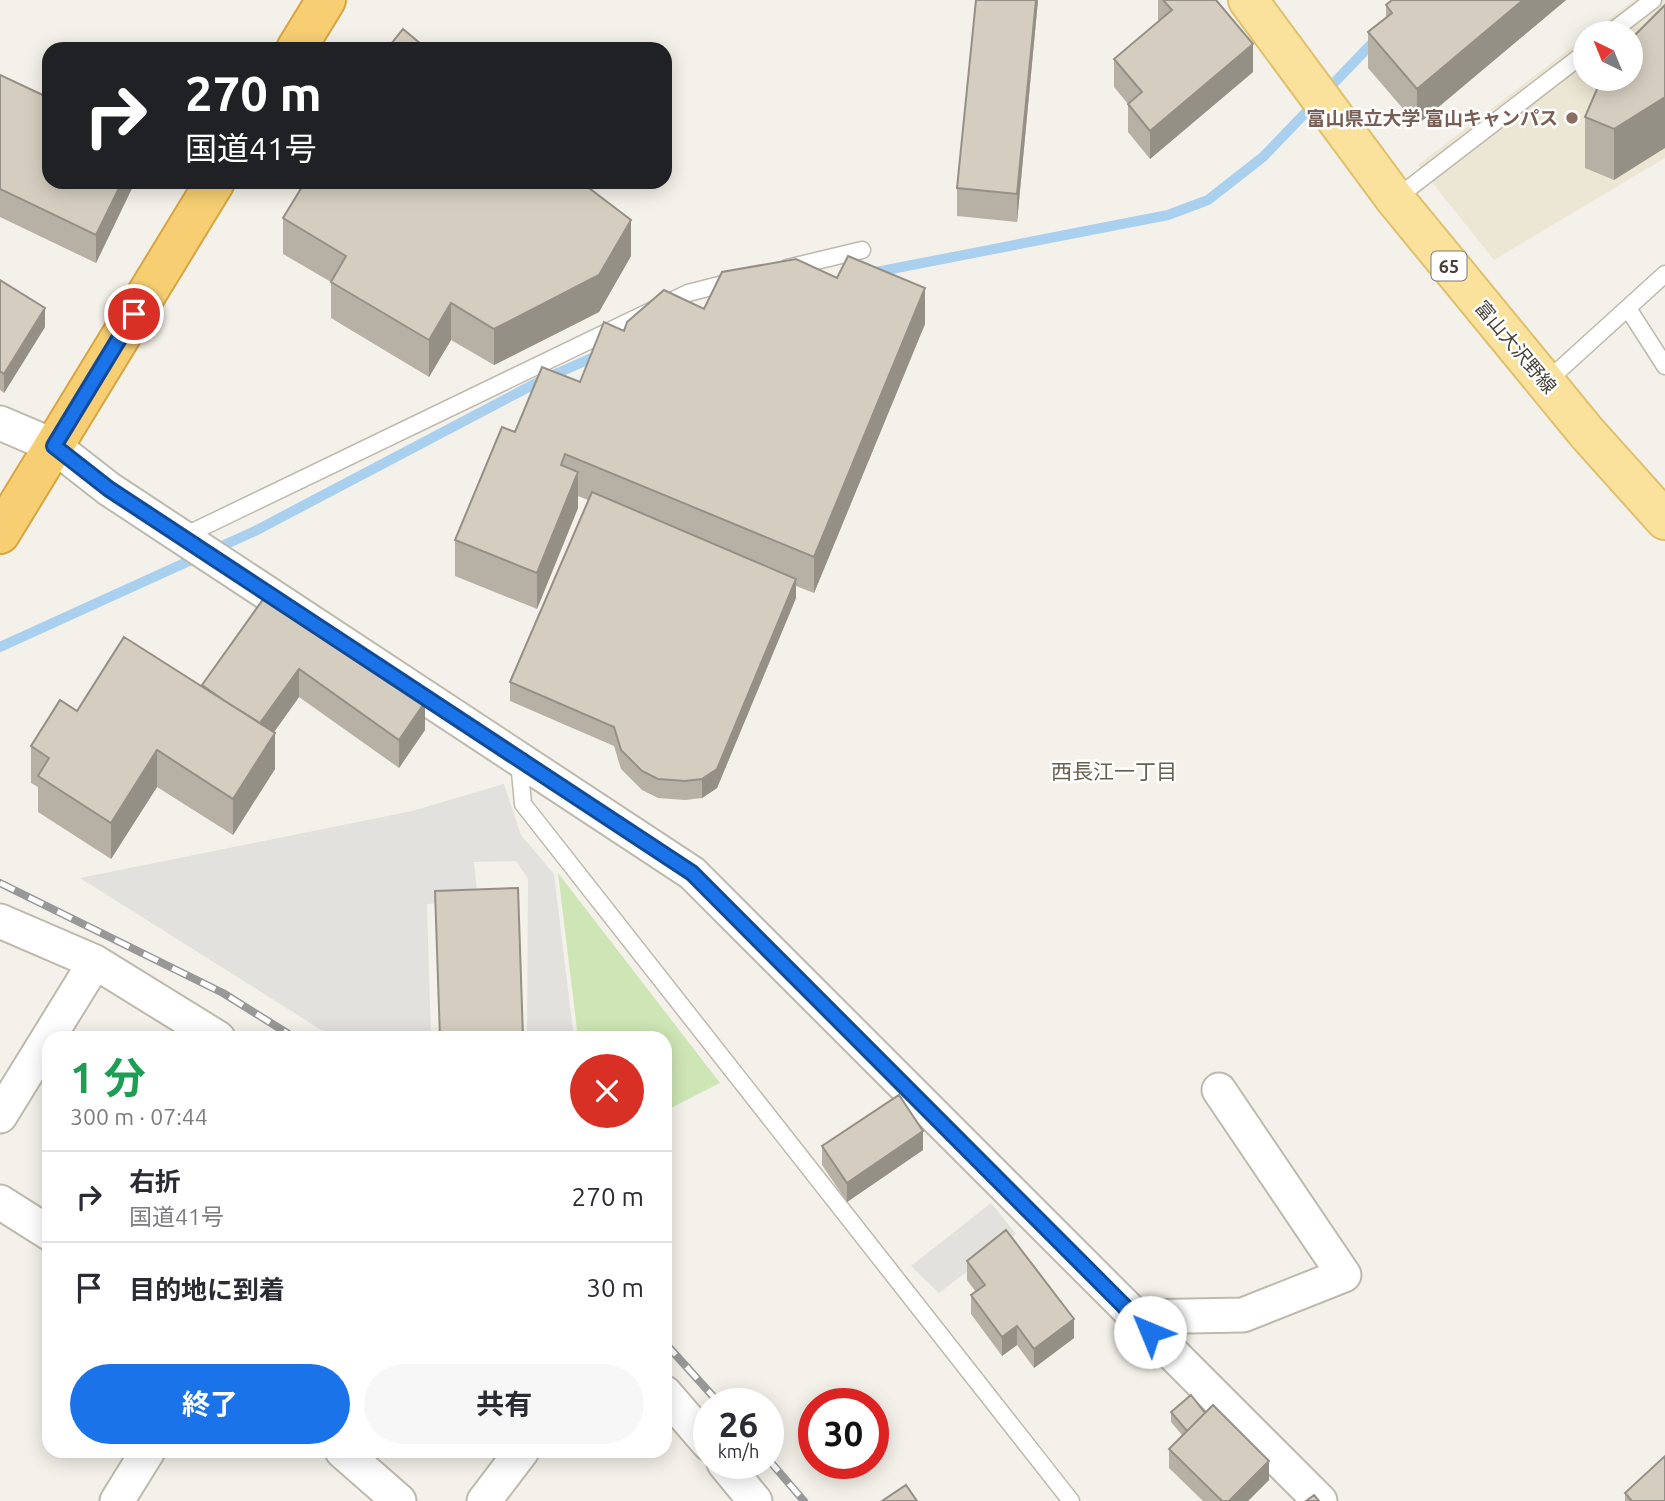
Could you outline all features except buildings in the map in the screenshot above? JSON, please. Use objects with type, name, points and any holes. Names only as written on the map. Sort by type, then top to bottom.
[{"type":"highway","points":[[300,42],[326,0]]},
{"type":"highway","points":[[0,534],[211,189]]},
{"type":"main road","name":"富山大沢野線","points":[[1248,0],[1395,199],[1545,383],[1665,520]]},
{"type":"street","points":[[0,424],[54,446],[109,489],[692,873],[1320,1501]]},
{"type":"street","points":[[0,920],[95,962],[208,1031]]},
{"type":"street","points":[[52,1031],[95,962]]},
{"type":"street","points":[[0,1116],[42,1048]]},
{"type":"street","points":[[1134,1317],[1243,1315],[1345,1275],[1219,1090]]},
{"type":"street","points":[[0,1202],[42,1229]]},
{"type":"street","points":[[672,1401],[693,1425]]},
{"type":"street","points":[[117,1501],[144,1458]]},
{"type":"street","points":[[350,1458],[399,1501]]},
{"type":"street","points":[[484,1501],[517,1458]]},
{"type":"street","points":[[737,1479],[755,1501]]},
{"type":"lane","points":[[1626,21],[1654,0]]},
{"type":"lane","points":[[1395,199],[1573,62]]},
{"type":"lane","points":[[182,537],[688,293],[862,250]]},
{"type":"lane","points":[[1545,383],[1629,310],[1665,274]]},
{"type":"lane","points":[[1629,310],[1665,366]]},
{"type":"lane","points":[[519,761],[523,804],[1071,1501]]},
{"type":"shaded area","name":"富山県立大学 富山キャンパス","points":[[1634,0],[1665,0],[1665,158],[1494,260],[1418,165],[1573,46],[1573,91],[1643,91],[1643,21],[1606,21]]},
{"type":"shaded area","points":[[504,784],[521,835],[554,874],[573,1031],[527,1031],[528,879],[516,861],[474,862],[478,901],[427,904],[431,1031],[323,1031],[80,878],[412,811]]},
{"type":"shaded area","points":[[991,1203],[1016,1234],[939,1293],[911,1266]]},
{"type":"green space","points":[[558,873],[720,1083],[672,1107],[672,1031],[577,1031]]},
{"type":"waterway","points":[[871,273],[1168,215],[1208,200],[1263,157],[1379,36]]},
{"type":"waterway","points":[[0,647],[255,531],[544,379],[601,354]]},
{"type":"railway","points":[[0,883],[223,993],[284,1031]]},
{"type":"railway","points":[[672,1351],[706,1388]]},
{"type":"railway","points":[[784,1478],[804,1501]]},
{"type":"place","name":"富山県立大学 富山キャンパス","points":[[1572,118]]},
{"type":"district","name":"西長江一丁目","points":[[1114,771]]},
{"type":"route","points":[[134,314],[54,446],[109,489],[692,873],[1150,1332]]}]
